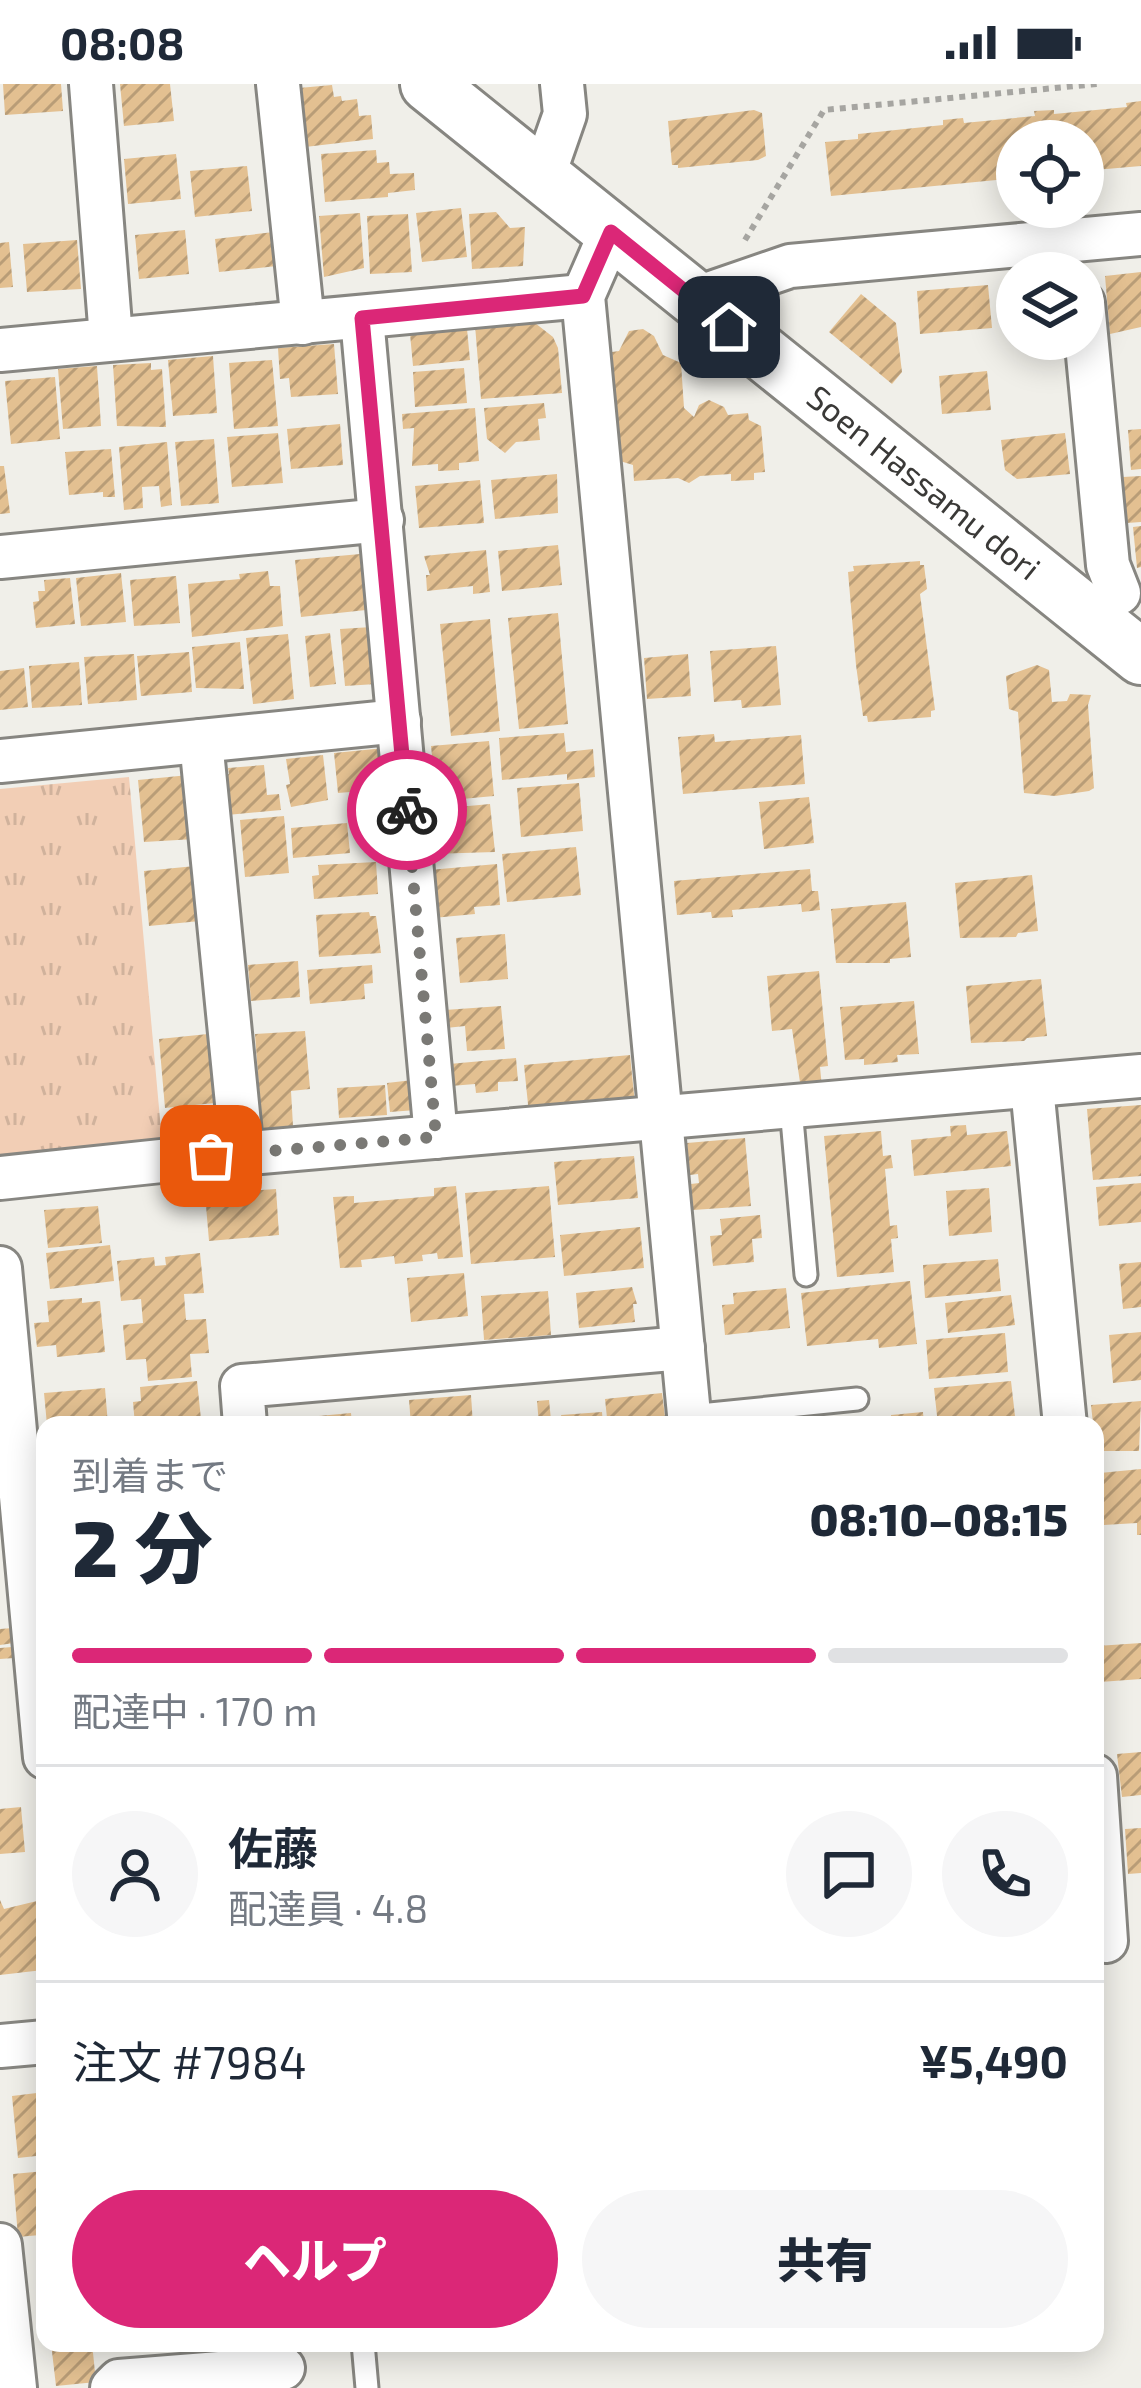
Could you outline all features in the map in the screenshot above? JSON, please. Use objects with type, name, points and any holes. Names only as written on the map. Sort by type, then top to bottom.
[{"type":"street","points":[[91,84],[111,338]]},
{"type":"street","points":[[278,84],[303,323]]},
{"type":"street","name":"Soen Hassamu dori","points":[[428,84],[694,298],[1125,616]]},
{"type":"street","points":[[543,177],[565,114],[562,84]]},
{"type":"street","points":[[611,232],[583,296],[690,1416]]},
{"type":"street","points":[[1089,252],[1141,234]]},
{"type":"street","points":[[694,298],[790,266],[996,259]]},
{"type":"street","points":[[0,350],[583,296]]},
{"type":"street","points":[[362,318],[436,1137]]},
{"type":"street","points":[[1088,360],[1108,565],[1125,616]]},
{"type":"street","points":[[0,557],[382,520]]},
{"type":"street","points":[[0,760],[399,721]]},
{"type":"street","points":[[201,741],[242,1154]]},
{"type":"street","points":[[0,1178],[1141,1076]]},
{"type":"street","points":[[1032,1087],[1064,1416]]},
{"type":"street","points":[[0,1268],[14,1583],[36,1706]]},
{"type":"street","points":[[244,1416],[242,1386],[683,1348]]},
{"type":"street","points":[[1104,1854],[1114,1941]]},
{"type":"street","points":[[0,2046],[36,2043]]},
{"type":"street","points":[[0,2245],[15,2388]]},
{"type":"street","points":[[112,2388],[119,2381],[283,2366]]},
{"type":"lane","points":[[791,1108],[806,1275]]},
{"type":"lane","points":[[723,1416],[856,1400]]},
{"type":"lane","points":[[364,2352],[367,2388]]},
{"type":"path","points":[[950,98],[951,84]]},
{"type":"path","points":[[745,240],[824,110],[1097,84]]},
{"type":"green space","points":[[129,777],[162,1141],[0,1156],[0,789]]},
{"type":"building","points":[[3,84],[61,84],[63,111],[5,115]]},
{"type":"building","points":[[120,84],[170,84],[174,121],[124,126]]},
{"type":"building","points":[[332,85],[334,97],[357,99],[359,116],[371,115],[373,139],[305,147],[299,88]]},
{"type":"building","points":[[1141,101],[1141,166],[1104,169],[1104,120],[996,120],[996,180],[831,196],[825,142],[943,125],[943,120],[963,118],[964,123],[1035,116],[1034,111],[1054,110],[1054,114],[1127,107],[1126,103]]},
{"type":"building","points":[[754,110],[762,113],[766,156],[672,165],[668,121]]},
{"type":"building","points":[[376,150],[377,163],[389,162],[390,174],[414,173],[415,190],[325,202],[321,154]]},
{"type":"building","points":[[176,154],[181,199],[128,204],[124,159]]},
{"type":"building","points":[[247,166],[252,211],[195,217],[190,171]]},
{"type":"building","points":[[461,208],[467,257],[422,262],[416,213]]},
{"type":"building","points":[[496,212],[510,228],[525,227],[523,266],[472,269],[469,214]]},
{"type":"building","points":[[360,213],[364,268],[324,277],[319,216]]},
{"type":"building","points":[[408,214],[412,272],[370,274],[367,216]]},
{"type":"building","points":[[185,230],[189,274],[139,279],[135,235]]},
{"type":"building","points":[[274,232],[277,266],[219,272],[215,239]]},
{"type":"building","points":[[77,240],[81,289],[27,292],[23,244]]},
{"type":"building","points":[[9,242],[13,287],[0,288],[0,243]]},
{"type":"building","points":[[1141,272],[1141,327],[1110,334],[1105,276]]},
{"type":"building","points":[[988,285],[992,328],[920,334],[917,291]]},
{"type":"building","points":[[861,294],[896,323],[902,372],[892,384],[829,332]]},
{"type":"building","points":[[535,323],[553,337],[562,393],[481,399],[475,325]]},
{"type":"building","points":[[467,329],[470,360],[413,366],[410,334]]},
{"type":"building","points":[[643,329],[654,336],[663,355],[681,363],[684,408],[694,417],[699,405],[709,400],[724,407],[728,415],[748,413],[749,420],[761,426],[765,472],[754,473],[754,480],[731,481],[731,474],[700,476],[689,483],[678,478],[634,481],[633,465],[620,461],[612,352],[619,351],[629,331]]},
{"type":"building","points":[[334,344],[338,394],[291,397],[289,378],[280,379],[278,348]]},
{"type":"building","points":[[213,356],[217,413],[173,416],[168,360]]},
{"type":"building","points":[[272,360],[278,426],[234,429],[229,363]]},
{"type":"building","points":[[151,363],[151,370],[162,369],[166,427],[117,426],[113,365]]},
{"type":"building","points":[[97,366],[101,426],[63,429],[58,369]]},
{"type":"building","points":[[464,368],[467,403],[415,407],[413,372]]},
{"type":"building","points":[[987,371],[991,410],[942,414],[939,376]]},
{"type":"building","points":[[55,377],[60,439],[11,444],[5,381]]},
{"type":"building","points":[[544,403],[546,418],[538,419],[540,440],[516,442],[505,453],[487,439],[484,408]]},
{"type":"building","points":[[475,408],[479,461],[459,463],[459,470],[438,471],[438,464],[412,466],[414,428],[403,429],[402,414]]},
{"type":"building","points":[[340,424],[343,465],[291,469],[287,429]]},
{"type":"building","points":[[1141,429],[1141,469],[1131,470],[1128,430]]},
{"type":"building","points":[[278,433],[283,483],[232,487],[227,437]]},
{"type":"building","points":[[1065,433],[1070,474],[1017,479],[1005,470],[1001,440]]},
{"type":"building","points":[[214,439],[219,503],[181,506],[175,442]]},
{"type":"building","points":[[167,442],[172,505],[161,507],[159,486],[142,487],[143,508],[124,510],[119,447]]},
{"type":"building","points":[[111,449],[115,497],[103,497],[103,492],[69,495],[65,452]]},
{"type":"building","points":[[0,466],[4,466],[10,513],[0,514]]},
{"type":"building","points":[[557,474],[558,513],[495,519],[491,480]]},
{"type":"building","points":[[1141,476],[1141,522],[1127,523],[1123,477]]},
{"type":"building","points":[[480,480],[484,523],[419,528],[415,486]]},
{"type":"building","points":[[1141,526],[1141,567],[1137,568],[1133,527]]},
{"type":"building","points":[[558,545],[562,585],[502,591],[498,551]]},
{"type":"building","points":[[486,550],[490,592],[473,594],[473,586],[427,591],[426,575],[430,575],[424,556]]},
{"type":"building","points":[[360,554],[366,610],[301,617],[295,560]]},
{"type":"building","points":[[920,561],[927,589],[920,594],[935,710],[931,717],[868,722],[863,716],[856,665],[848,572],[854,571],[853,566]]},
{"type":"building","points":[[268,571],[270,586],[280,586],[283,626],[192,637],[188,584]]},
{"type":"building","points":[[121,573],[126,622],[81,626],[76,578]]},
{"type":"building","points":[[176,576],[180,623],[134,626],[130,580]]},
{"type":"building","points":[[70,578],[75,624],[36,628],[33,602],[39,601],[38,591],[45,591],[44,580]]},
{"type":"building","points":[[558,613],[568,724],[519,729],[508,618]]},
{"type":"building","points":[[490,619],[500,731],[451,736],[440,624]]},
{"type":"building","points":[[372,627],[376,684],[345,686],[340,629]]},
{"type":"building","points":[[330,633],[336,684],[310,687],[305,636]]},
{"type":"building","points":[[288,634],[294,699],[253,704],[246,638]]},
{"type":"building","points":[[240,642],[244,689],[196,688],[192,647]]},
{"type":"building","points":[[776,646],[781,705],[742,708],[741,700],[714,702],[710,651]]},
{"type":"building","points":[[189,652],[192,692],[141,696],[137,656]]},
{"type":"building","points":[[134,654],[137,700],[88,704],[84,657]]},
{"type":"building","points":[[688,654],[691,696],[647,699],[644,658]]},
{"type":"building","points":[[79,662],[82,705],[32,708],[29,666]]},
{"type":"building","points":[[1037,665],[1049,670],[1052,702],[1067,701],[1070,694],[1091,695],[1094,788],[1089,791],[1055,796],[1024,793],[1018,712],[1009,709],[1006,676]]},
{"type":"building","points":[[24,668],[28,707],[0,710],[0,671]]},
{"type":"building","points":[[564,733],[566,752],[593,749],[595,777],[567,780],[567,774],[502,780],[499,738]]},
{"type":"building","points":[[714,734],[715,742],[801,735],[805,784],[683,794],[678,737]]},
{"type":"building","points":[[489,741],[494,796],[462,799],[461,785],[446,787],[445,776],[434,776],[431,746]]},
{"type":"building","points":[[395,747],[399,788],[338,793],[334,753]]},
{"type":"building","points":[[323,755],[328,800],[291,807],[286,759]]},
{"type":"building","points":[[264,765],[267,795],[279,794],[281,810],[227,815],[223,775],[229,774],[228,768]]},
{"type":"building","points":[[189,775],[195,839],[144,842],[138,780]]},
{"type":"building","points":[[579,783],[583,831],[521,837],[517,788]]},
{"type":"building","points":[[809,797],[814,843],[764,849],[759,802]]},
{"type":"building","points":[[490,804],[495,852],[430,854],[427,820],[448,818],[447,808]]},
{"type":"building","points":[[284,816],[289,873],[245,877],[240,820]]},
{"type":"building","points":[[347,823],[350,853],[293,858],[291,828]]},
{"type":"building","points":[[576,847],[581,895],[507,902],[502,854]]},
{"type":"building","points":[[376,862],[378,894],[314,899],[312,876],[319,875],[318,865]]},
{"type":"building","points":[[497,864],[500,905],[474,907],[475,914],[433,918],[429,870]]},
{"type":"building","points":[[195,866],[200,921],[149,926],[144,871]]},
{"type":"building","points":[[810,869],[820,910],[802,912],[801,904],[732,910],[733,917],[712,918],[711,912],[677,915],[674,881]]},
{"type":"building","points":[[1032,875],[1038,931],[1016,937],[960,938],[955,883]]},
{"type":"building","points":[[906,902],[911,957],[890,959],[890,963],[836,963],[831,909]]},
{"type":"building","points":[[369,912],[376,916],[381,953],[319,957],[316,915]]},
{"type":"building","points":[[505,934],[508,979],[460,983],[456,938]]},
{"type":"building","points":[[298,961],[300,997],[251,1001],[248,965]]},
{"type":"building","points":[[372,965],[373,983],[364,984],[365,999],[310,1004],[307,970]]},
{"type":"building","points":[[819,971],[828,1066],[820,1067],[822,1088],[801,1089],[792,1029],[772,1031],[767,976]]},
{"type":"building","points":[[1041,979],[1047,1036],[971,1043],[966,986]]},
{"type":"building","points":[[914,1001],[919,1054],[897,1055],[898,1062],[864,1065],[864,1059],[845,1060],[840,1007]]},
{"type":"building","points":[[501,1006],[505,1049],[467,1051],[465,1026],[446,1028],[445,1010]]},
{"type":"building","points":[[305,1031],[310,1089],[291,1091],[293,1126],[262,1129],[255,1034]]},
{"type":"building","points":[[208,1034],[215,1103],[165,1108],[159,1039]]},
{"type":"building","points":[[630,1055],[635,1104],[529,1114],[524,1065]]},
{"type":"building","points":[[516,1058],[518,1081],[498,1082],[498,1091],[476,1093],[475,1084],[451,1086],[449,1064]]},
{"type":"building","points":[[413,1080],[416,1110],[390,1112],[387,1083]]},
{"type":"building","points":[[385,1085],[387,1115],[339,1118],[337,1088]]},
{"type":"building","points":[[1141,1105],[1141,1176],[1093,1180],[1087,1109]]},
{"type":"building","points":[[966,1125],[967,1135],[1007,1131],[1011,1166],[914,1176],[911,1140],[951,1136],[950,1126]]},
{"type":"building","points":[[881,1131],[883,1156],[891,1155],[893,1168],[885,1169],[890,1226],[897,1225],[898,1238],[891,1239],[894,1272],[837,1277],[824,1136]]},
{"type":"building","points":[[745,1138],[751,1206],[693,1210],[691,1184],[699,1183],[698,1174],[690,1175],[687,1143]]},
{"type":"building","points":[[634,1156],[638,1198],[558,1205],[554,1162]]},
{"type":"building","points":[[1141,1183],[1141,1222],[1099,1226],[1096,1187]]},
{"type":"building","points":[[456,1186],[463,1257],[438,1259],[437,1253],[422,1255],[423,1261],[395,1264],[394,1256],[361,1260],[362,1267],[340,1268],[333,1197],[354,1196],[354,1203],[434,1196],[434,1188]]},
{"type":"building","points":[[549,1186],[555,1257],[471,1264],[465,1193]]},
{"type":"building","points":[[989,1188],[992,1232],[949,1236],[946,1191]]},
{"type":"building","points":[[276,1189],[279,1235],[209,1241],[205,1194]]},
{"type":"building","points":[[98,1206],[102,1243],[48,1248],[44,1210]]},
{"type":"building","points":[[760,1215],[762,1238],[752,1239],[754,1262],[713,1266],[710,1236],[722,1235],[720,1219]]},
{"type":"building","points":[[640,1227],[644,1268],[564,1276],[560,1235]]},
{"type":"building","points":[[110,1245],[114,1281],[50,1289],[46,1253]]},
{"type":"building","points":[[200,1253],[204,1293],[184,1294],[186,1320],[206,1319],[209,1353],[190,1354],[192,1377],[148,1381],[146,1359],[126,1360],[123,1325],[143,1323],[141,1299],[121,1301],[117,1261],[154,1257],[155,1266],[166,1265],[165,1257]]},
{"type":"building","points":[[998,1259],[1001,1291],[925,1298],[923,1265]]},
{"type":"building","points":[[1141,1262],[1141,1307],[1123,1309],[1119,1264]]},
{"type":"building","points":[[464,1273],[468,1316],[411,1322],[407,1278]]},
{"type":"building","points":[[910,1281],[917,1344],[879,1348],[878,1339],[807,1346],[801,1293]]},
{"type":"building","points":[[632,1287],[635,1322],[579,1328],[576,1293]]},
{"type":"building","points":[[786,1288],[790,1328],[725,1335],[722,1305],[734,1304],[733,1293]]},
{"type":"building","points":[[548,1291],[551,1335],[484,1340],[481,1296]]},
{"type":"building","points":[[1011,1295],[1015,1325],[948,1333],[945,1303]]},
{"type":"building","points":[[82,1298],[82,1303],[100,1301],[105,1352],[57,1357],[56,1345],[37,1347],[34,1323],[49,1322],[47,1301]]},
{"type":"building","points":[[1141,1332],[1141,1380],[1113,1383],[1109,1335]]},
{"type":"building","points":[[1005,1333],[1008,1372],[929,1379],[926,1340]]},
{"type":"building","points":[[197,1381],[201,1416],[134,1416],[133,1402],[141,1401],[140,1387]]},
{"type":"building","points":[[1011,1381],[1015,1416],[937,1416],[934,1388]]},
{"type":"building","points":[[105,1388],[107,1416],[46,1416],[44,1393]]},
{"type":"building","points":[[662,1393],[665,1416],[607,1416],[605,1399]]},
{"type":"building","points":[[471,1395],[472,1416],[410,1416],[409,1400]]},
{"type":"building","points":[[549,1400],[551,1416],[538,1416],[537,1401]]},
{"type":"building","points":[[1141,1401],[1139,1451],[1104,1451],[1104,1416],[1092,1416],[1091,1405]]},
{"type":"building","points":[[602,1412],[602,1416],[561,1415]]},
{"type":"building","points":[[1141,1469],[1141,1535],[1137,1535],[1137,1523],[1104,1525],[1104,1473]]},
{"type":"building","points":[[13,1628],[14,1643],[0,1645],[0,1629]]},
{"type":"building","points":[[1141,1643],[1141,1679],[1104,1682],[1104,1646]]},
{"type":"building","points":[[12,1647],[14,1658],[0,1659],[0,1648]]},
{"type":"building","points":[[1141,1752],[1141,1795],[1122,1797],[1117,1754]]},
{"type":"building","points":[[21,1807],[25,1852],[0,1854],[0,1809]]},
{"type":"building","points":[[1141,1828],[1141,1873],[1128,1874],[1125,1829]]},
{"type":"building","points":[[0,1900],[4,1909],[36,1901],[36,1971],[0,1975]]},
{"type":"building","points":[[36,2093],[36,2156],[18,2158],[12,2096]]},
{"type":"building","points":[[36,2172],[36,2235],[18,2237],[13,2174]]},
{"type":"building","points":[[52,2352],[93,2352],[96,2382],[56,2386]]},
{"type":"way so far","points":[[211,1156],[436,1137],[407,810]]},
{"type":"route","points":[[407,810],[362,318],[583,296],[611,232],[729,327]]}]
